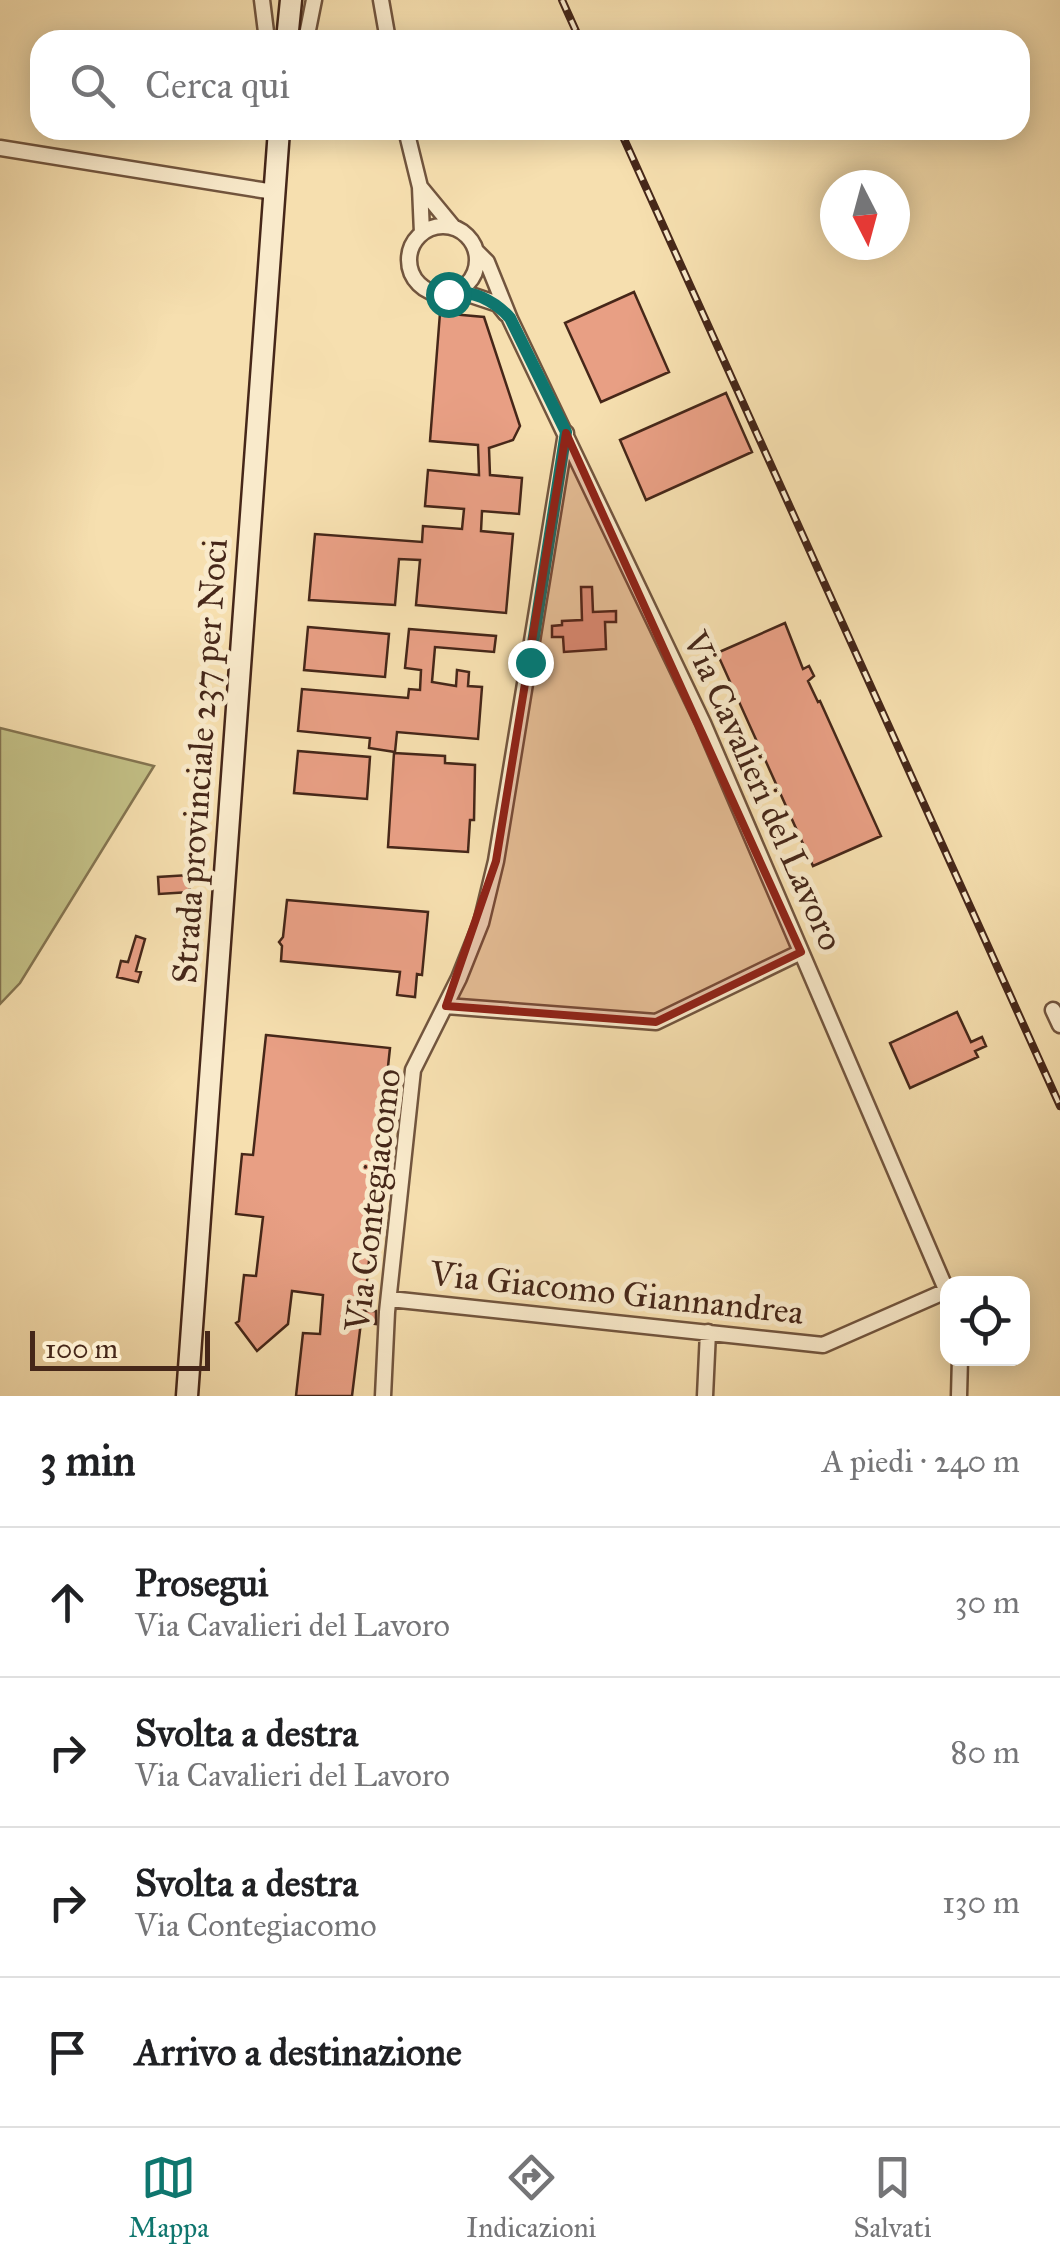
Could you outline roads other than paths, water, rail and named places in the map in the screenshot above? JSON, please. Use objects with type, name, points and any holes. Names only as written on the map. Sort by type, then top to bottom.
[{"type":"main road","points":[[288,30],[291,0]]},
{"type":"main road","name":"Strada provinciale 237 per Noci","points":[[186,1396],[280,140]]},
{"type":"street","points":[[262,0],[266,30]]},
{"type":"street","points":[[308,30],[314,0]]},
{"type":"street","points":[[381,0],[386,30]]},
{"type":"street","points":[[408,140],[420,187],[422,233],[410,252],[409,263],[418,283],[437,294],[459,291],[498,304],[510,318]]},
{"type":"street","points":[[0,148],[274,192]]},
{"type":"street","name":"Via Cavalieri del Lavoro","points":[[420,187],[487,262],[703,724],[940,1277]]},
{"type":"street","points":[[422,233],[443,226],[454,228]]},
{"type":"street","points":[[459,291],[475,274],[477,252]]},
{"type":"street","name":"Via Contegiacomo","points":[[384,1396],[413,1070],[446,1006],[480,923],[496,861],[566,432]]},
{"type":"street","points":[[446,1006],[656,1022],[801,952]]},
{"type":"street","name":"Via Giacomo Giannandrea","points":[[390,1299],[824,1345],[940,1296]]},
{"type":"street","points":[[705,1396],[708,1332]]},
{"type":"street","points":[[959,1396],[960,1366]]},
{"type":"railway","points":[[562,0],[576,30]]},
{"type":"railway","points":[[625,140],[1060,1106]]}]
